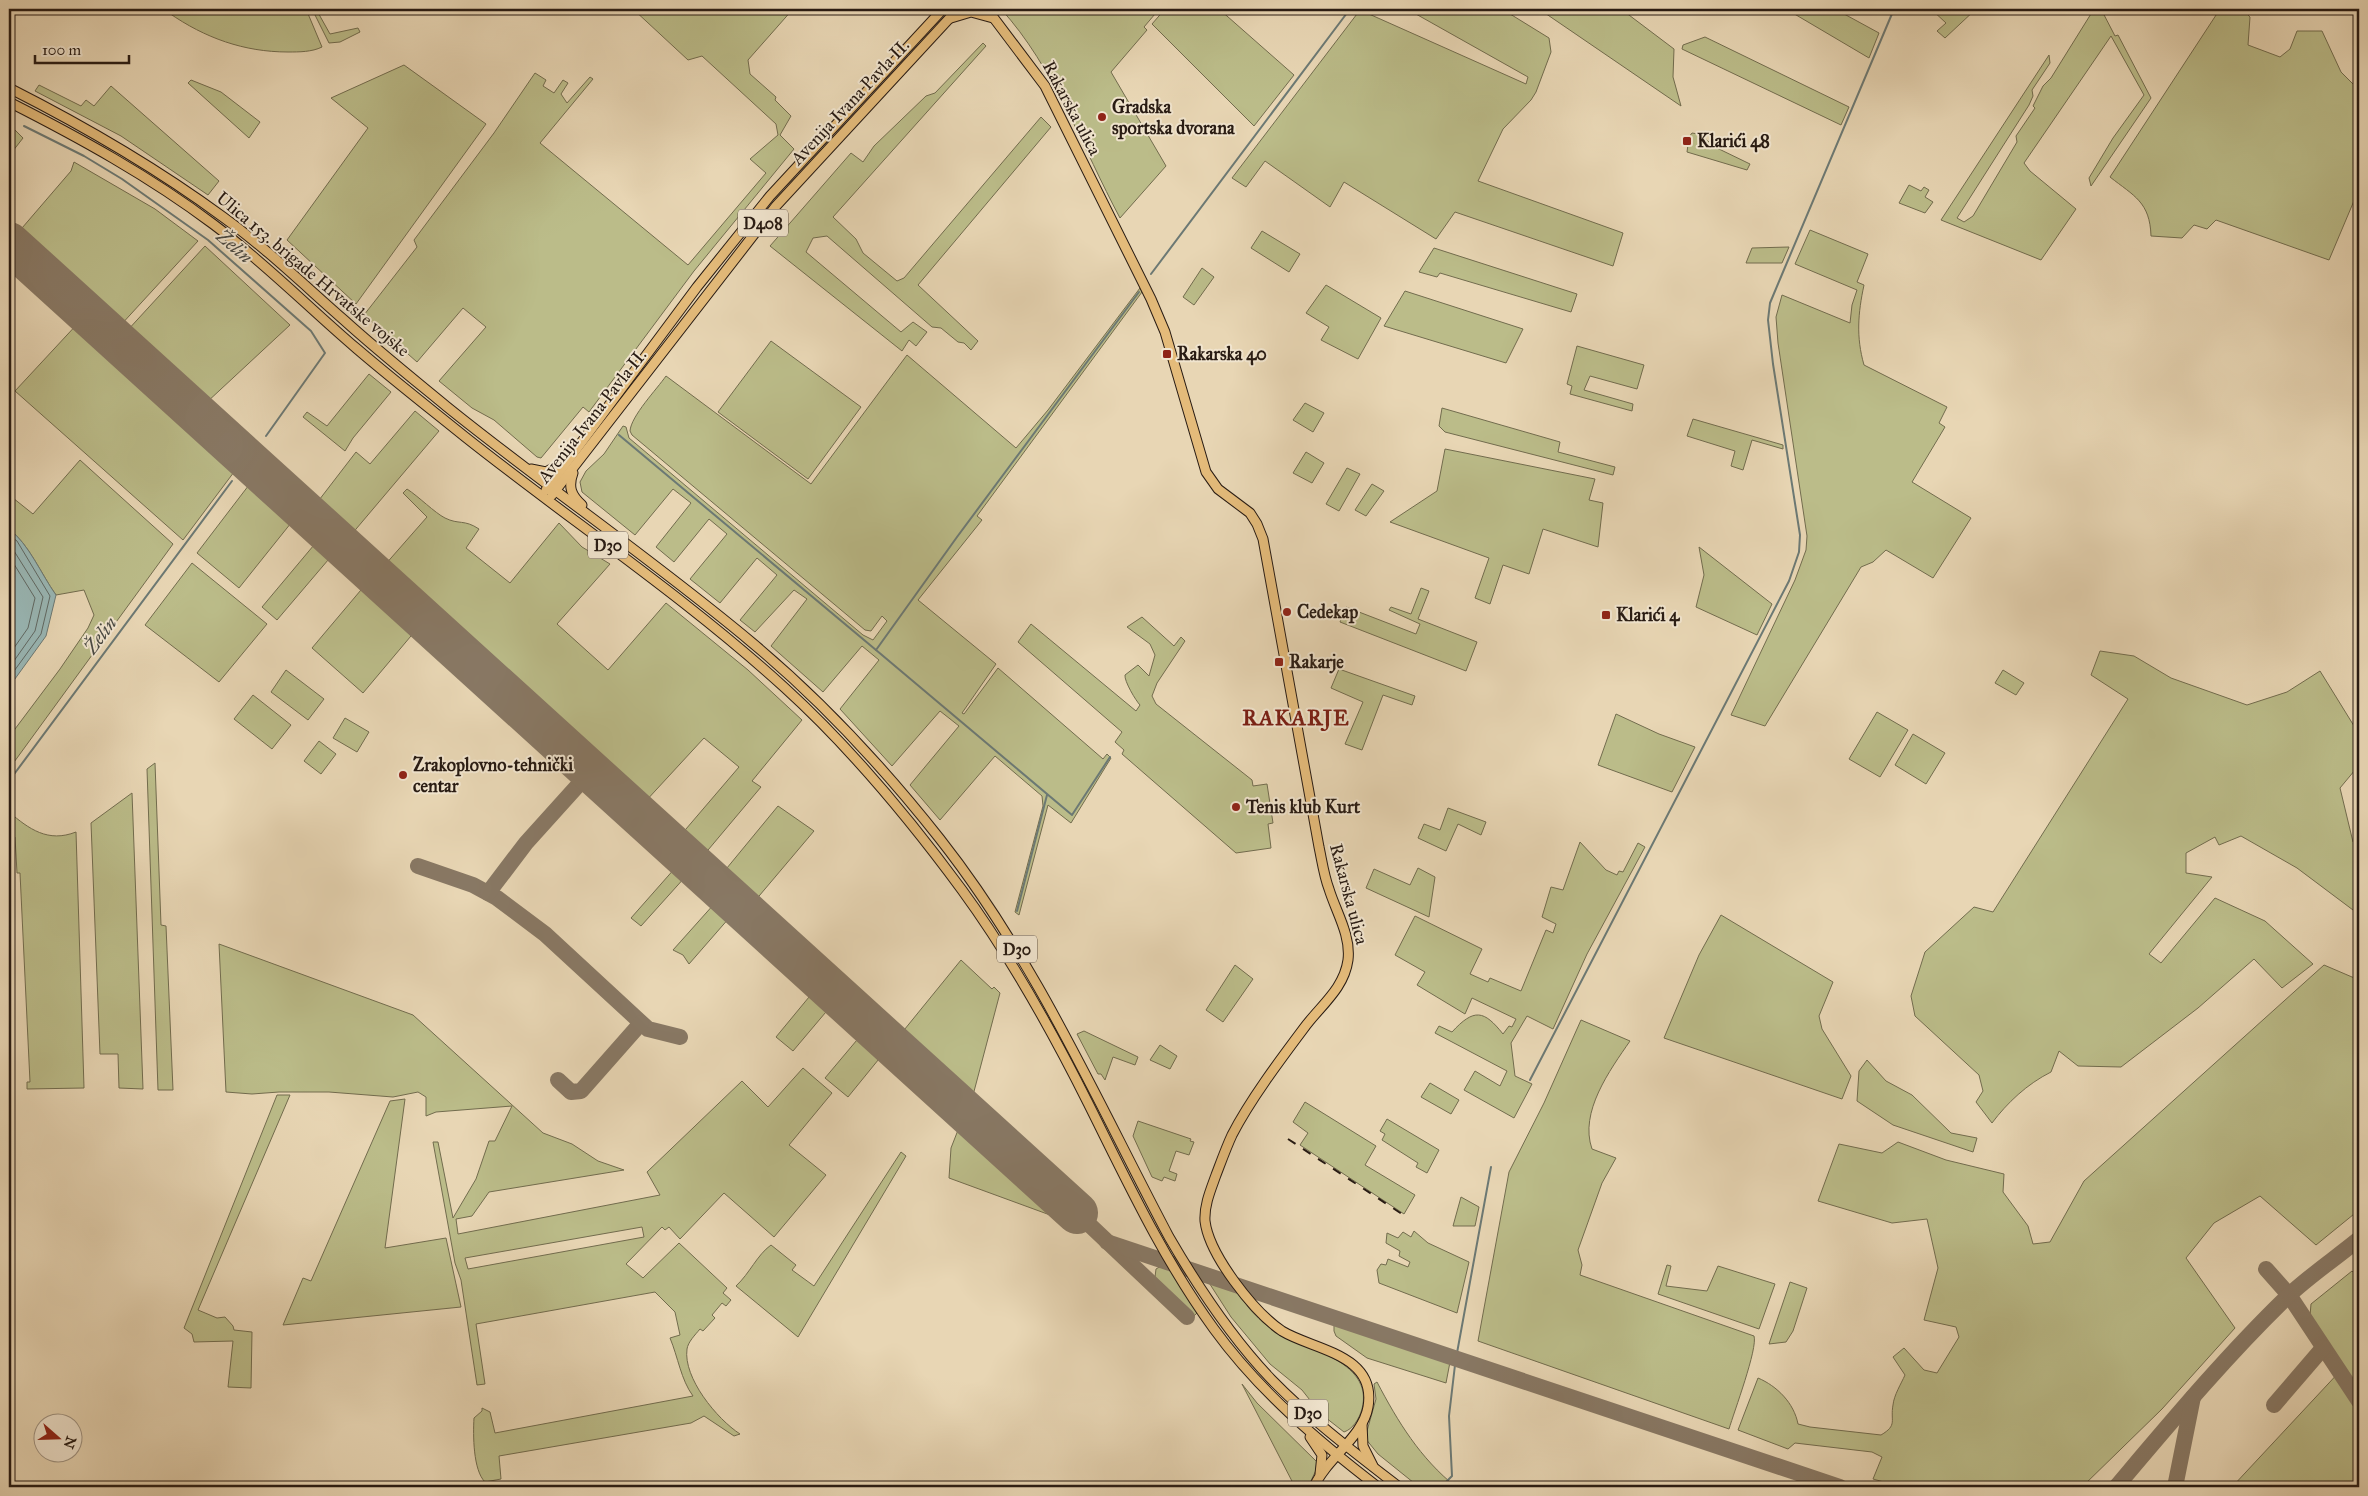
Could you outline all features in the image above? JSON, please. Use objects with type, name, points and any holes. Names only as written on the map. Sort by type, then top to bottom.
[{"type":"main road","name":"Avenija Ivana Pavla II.","points":[[545,498],[580,445],[697,287],[770,196],[943,9]]},
{"type":"main road","name":"Avenija Ivana Pavla II.","points":[[553,488],[576,466],[776,206],[958,9]]},
{"type":"main road","name":"Rakarska ulica","points":[[987,9],[1045,86],[1161,322],[1206,472],[1215,485],[1250,513],[1263,539],[1319,847],[1328,888],[1344,930],[1349,953],[1348,963],[1339,986],[1303,1029],[1233,1134],[1207,1201],[1206,1227],[1231,1276],[1252,1304],[1268,1321],[1298,1339],[1342,1356],[1358,1369],[1368,1390],[1369,1405],[1362,1423]]},
{"type":"main road","points":[[948,19],[971,12],[996,20]]},
{"type":"main road","name":"Ulica 153. brigade Hrvatske vojske","points":[[9,88],[109,140],[180,185],[267,251],[361,336],[553,488]]},
{"type":"main road","name":"Ulica 153. brigade Hrvatske vojske","points":[[9,102],[104,152],[195,211],[239,245],[356,348],[545,498]]},
{"type":"main road","points":[[525,467],[540,472],[554,470],[580,445]]},
{"type":"main road","points":[[576,466],[570,488],[573,496],[587,508],[590,516]]},
{"type":"main road","name":"D30","points":[[553,488],[751,642],[840,726],[910,801],[987,902],[1043,992],[1100,1100],[1151,1204],[1187,1268],[1254,1359],[1272,1380],[1344,1445],[1399,1487]]},
{"type":"main road","name":"D30","points":[[545,498],[702,617],[787,690],[836,738],[922,836],[997,940],[1032,996],[1076,1079],[1150,1228],[1176,1273],[1216,1332],[1253,1378],[1337,1454],[1378,1487]]},
{"type":"main road","points":[[1272,1396],[1281,1409],[1319,1448],[1322,1463],[1319,1478]]},
{"type":"main road","points":[[1314,1487],[1362,1423]]},
{"type":"main road","points":[[1362,1423],[1363,1446],[1376,1470]]},
{"type":"green space","points":[[167,9],[306,9],[322,47],[310,51],[288,52],[241,46],[197,30],[169,13]]},
{"type":"green space","points":[[312,9],[316,9],[330,34],[358,28],[360,32],[340,42],[329,43]]},
{"type":"green space","points":[[633,9],[721,9],[726,15],[731,9],[793,9],[748,60],[750,74],[776,97],[775,100],[791,116],[780,135],[794,149],[694,271],[589,412],[583,407],[541,458],[537,457],[494,420],[472,408],[439,381],[486,327],[463,308],[417,362],[364,315],[417,247],[414,240],[494,133],[535,73],[546,80],[543,86],[554,93],[563,80],[568,83],[561,94],[567,103],[590,77],[593,79],[540,143],[688,265],[766,173],[750,159],[778,135],[776,124],[702,56],[688,60]]},
{"type":"green space","points":[[1001,9],[1149,9],[1155,14],[1144,27],[1147,30],[1111,72],[1166,166],[1120,218],[1052,82],[1037,56]]},
{"type":"green space","points":[[1165,9],[1219,9],[1294,75],[1254,126],[1152,24]]},
{"type":"green space","points":[[1407,9],[1502,9],[1549,38],[1551,52],[1536,92],[1531,100],[1503,129],[1478,181],[1623,233],[1613,266],[1455,212],[1436,239],[1344,182],[1330,207],[1265,161],[1246,187],[1232,178],[1360,10],[1526,84],[1528,77]]},
{"type":"green space","points":[[1539,9],[1621,9],[1674,49],[1673,77],[1681,106]]},
{"type":"green space","points":[[1786,9],[1835,9],[1879,33],[1869,58]]},
{"type":"green space","points":[[1931,9],[1952,9],[1957,14],[1964,9],[1976,9],[1945,38],[1937,31],[1946,23]]},
{"type":"green space","points":[[2094,9],[2101,9],[2115,36],[2118,35],[2151,98],[2091,186],[2089,178],[2113,138],[2144,95],[2111,36],[2024,163],[2030,171],[2076,209],[2041,260],[1941,220],[2049,55],[2050,63],[2032,90],[2033,96],[2029,105],[1957,218],[1964,222],[1973,216],[2017,142],[2016,136],[2035,108],[2033,106],[2043,86],[2051,78]]},
{"type":"green space","points":[[2220,9],[2242,9],[2250,17],[2248,45],[2280,57],[2290,49],[2297,31],[2322,31],[2341,72],[2359,90],[2359,197],[2356,196],[2329,260],[2216,220],[2207,229],[2194,225],[2182,238],[2151,236],[2148,215],[2144,207],[2133,195],[2110,177]]},
{"type":"green space","points":[[1705,37],[1849,107],[1841,125],[1682,49],[1683,45]]},
{"type":"green space","points":[[983,43],[986,46],[833,217],[856,239],[863,253],[897,281],[904,278],[1041,117],[1051,127],[918,285],[978,341],[971,350],[964,343],[958,342],[941,328],[932,327],[827,236],[813,238],[806,252],[901,332],[913,322],[927,332],[916,346],[909,340],[902,351],[770,246],[851,153],[863,162],[874,146],[926,96],[935,93]]},
{"type":"green space","points":[[404,65],[486,124],[356,304],[287,240],[368,128],[331,98]]},
{"type":"green space","points":[[191,80],[221,92],[260,122],[249,138],[188,83]]},
{"type":"green space","points":[[39,85],[81,106],[86,100],[94,106],[111,86],[219,181],[208,195],[121,136],[35,91]]},
{"type":"green space","points":[[9,124],[23,138],[9,156]]},
{"type":"green space","points":[[1692,133],[1698,134],[1719,149],[1750,164],[1747,170],[1687,152],[1689,137]]},
{"type":"green space","points":[[74,162],[155,209],[198,241],[119,327],[16,235],[71,171]]},
{"type":"green space","points":[[1909,185],[1921,191],[1924,187],[1929,190],[1925,197],[1933,202],[1925,213],[1899,203]]},
{"type":"green space","points":[[1810,230],[1868,254],[1857,282],[1864,285],[1859,325],[1861,355],[1864,365],[1947,407],[1939,423],[1945,427],[1912,482],[1971,518],[1933,578],[1886,550],[1873,562],[1861,567],[1765,726],[1731,715],[1795,580],[1806,550],[1807,536],[1778,343],[1776,317],[1782,295],[1850,323],[1852,305],[1857,290],[1795,264]]},
{"type":"green space","points":[[1262,231],[1300,254],[1289,272],[1251,248]]},
{"type":"green space","points":[[205,246],[290,325],[206,403],[126,332]]},
{"type":"green space","points":[[1789,247],[1782,263],[1746,263],[1752,248]]},
{"type":"green space","points":[[1434,248],[1577,294],[1571,312],[1440,273],[1437,277],[1419,272]]},
{"type":"green space","points":[[1202,268],[1214,277],[1194,305],[1183,297]]},
{"type":"green space","points":[[1326,285],[1381,318],[1358,359],[1321,340],[1329,327],[1306,313]]},
{"type":"green space","points":[[1140,288],[1142,292],[977,516],[982,520],[918,600],[996,664],[962,713],[964,714],[998,668],[1103,759],[1107,754],[1111,758],[1071,823],[1048,805],[1019,915],[1015,912],[1043,806],[1042,796],[995,756],[940,820],[910,785],[959,726],[940,711],[892,766],[840,709],[879,660],[862,646],[823,692],[771,646],[807,599],[794,590],[755,632],[740,620],[777,575],[757,558],[720,603],[690,579],[727,534],[709,519],[674,562],[656,547],[691,503],[673,489],[635,535],[582,492],[580,482],[586,471],[604,454],[623,426],[626,427],[629,438],[863,635],[873,640],[887,621],[882,616],[871,631],[865,630],[632,435],[630,431],[631,425],[645,403],[666,376],[811,484],[907,355],[1016,448],[1048,410]]},
{"type":"green space","points":[[1405,291],[1523,329],[1506,363],[1384,326]]},
{"type":"green space","points":[[80,321],[240,464],[183,540],[15,391]]},
{"type":"green space","points":[[771,341],[861,407],[808,479],[718,412]]},
{"type":"green space","points":[[1577,346],[1644,365],[1637,389],[1590,376],[1584,390],[1633,404],[1632,411],[1570,394],[1572,386],[1567,384]]},
{"type":"green space","points":[[369,374],[391,392],[353,438],[345,451],[303,417],[307,412],[327,426]]},
{"type":"green space","points":[[1305,403],[1324,413],[1313,432],[1293,420]]},
{"type":"green space","points":[[1442,408],[1560,442],[1558,452],[1615,467],[1613,475],[1445,432],[1439,426]]},
{"type":"green space","points":[[415,411],[439,431],[351,535],[316,504],[356,452],[370,464]]},
{"type":"green space","points":[[1693,419],[1783,445],[1783,449],[1752,440],[1743,470],[1731,466],[1735,451],[1687,436]]},
{"type":"green space","points":[[1445,449],[1595,479],[1589,500],[1603,503],[1598,547],[1543,529],[1529,574],[1503,565],[1490,604],[1475,598],[1489,558],[1390,522],[1437,491]]},
{"type":"green space","points":[[1306,452],[1324,463],[1312,483],[1293,473]]},
{"type":"green space","points":[[80,460],[173,544],[9,769],[9,737],[60,669],[88,628],[94,615],[84,590],[56,595],[29,551],[9,529],[9,491],[13,498],[33,514]]},
{"type":"green space","points":[[1347,468],[1360,474],[1339,511],[1326,504]]},
{"type":"green space","points":[[252,481],[295,518],[239,588],[197,553]]},
{"type":"green space","points":[[1372,484],[1384,491],[1366,516],[1355,510]]},
{"type":"green space","points":[[407,489],[445,518],[469,524],[479,529],[466,548],[510,583],[559,523],[582,547],[610,564],[557,624],[608,670],[666,603],[748,670],[802,720],[752,781],[761,787],[703,856],[680,836],[739,767],[704,738],[644,803],[384,566],[427,517],[403,493]]},
{"type":"green space","points":[[319,539],[334,553],[277,620],[262,607]]},
{"type":"green space","points":[[1699,547],[1772,604],[1757,635],[1696,607],[1704,575]]},
{"type":"green space","points":[[192,563],[267,624],[219,682],[145,625]]},
{"type":"green space","points":[[366,584],[416,630],[363,693],[312,648]]},
{"type":"green space","points":[[1421,588],[1429,591],[1418,619],[1477,642],[1466,671],[1340,622],[1346,607],[1416,634],[1420,624],[1389,610],[1391,607],[1411,614]]},
{"type":"green space","points":[[1142,617],[1174,646],[1181,637],[1185,641],[1157,683],[1152,696],[1156,704],[1252,780],[1253,786],[1267,784],[1273,823],[1268,824],[1271,848],[1236,853],[1122,754],[1124,750],[1115,742],[1122,732],[1018,642],[1031,624],[1136,711],[1140,705],[1128,686],[1125,675],[1138,665],[1149,676],[1155,655],[1150,644],[1127,627]]},
{"type":"green space","points":[[2100,651],[2134,656],[2171,678],[2247,705],[2287,692],[2320,671],[2359,734],[2359,774],[2355,770],[2340,788],[2353,842],[2359,848],[2359,900],[2353,910],[2297,868],[2241,836],[2219,845],[2215,837],[2186,853],[2186,873],[2212,877],[2149,954],[2161,963],[2215,898],[2265,921],[2313,964],[2282,988],[2254,959],[2198,1008],[2121,1067],[2078,1066],[2059,1051],[2051,1072],[2018,1094],[1992,1123],[1976,1102],[1983,1091],[1979,1075],[1915,1016],[1911,996],[1925,952],[1974,907],[1993,912],[2128,699],[2091,675]]},
{"type":"green space","points":[[1339,669],[1415,696],[1412,705],[1383,695],[1362,750],[1345,744],[1363,702],[1331,688]]},
{"type":"green space","points":[[286,670],[324,699],[308,720],[271,692]]},
{"type":"green space","points":[[2003,670],[2024,683],[2016,695],[1995,683]]},
{"type":"green space","points":[[253,695],[291,725],[272,749],[234,719]]},
{"type":"green space","points":[[1877,712],[1908,730],[1880,777],[1849,759]]},
{"type":"green space","points":[[1616,714],[1659,734],[1695,747],[1672,792],[1598,765]]},
{"type":"green space","points":[[345,718],[369,732],[357,752],[333,738]]},
{"type":"green space","points":[[1913,734],[1945,753],[1926,784],[1895,765]]},
{"type":"green space","points":[[319,741],[336,754],[321,774],[304,761]]},
{"type":"green space","points":[[155,763],[161,925],[166,926],[173,1090],[158,1090],[147,769]]},
{"type":"green space","points":[[132,793],[143,1089],[119,1088],[118,1054],[100,1054],[91,823]]},
{"type":"green space","points":[[778,806],[814,831],[754,902],[722,874]]},
{"type":"green space","points":[[1448,808],[1486,822],[1481,835],[1458,824],[1446,851],[1418,838],[1424,824],[1440,830]]},
{"type":"green space","points":[[9,812],[32,829],[48,835],[57,836],[76,832],[84,1088],[27,1089],[27,1082],[30,1082],[20,873],[17,873],[15,837],[9,839]]},
{"type":"green space","points":[[1580,842],[1606,870],[1617,875],[1619,871],[1623,872],[1638,843],[1645,847],[1587,954],[1553,1029],[1527,1016],[1511,1043],[1515,1076],[1532,1084],[1514,1118],[1464,1090],[1475,1071],[1500,1086],[1507,1071],[1435,1033],[1439,1026],[1452,1032],[1467,1019],[1479,1015],[1490,1020],[1503,1034],[1509,1026],[1512,1027],[1516,1019],[1472,998],[1465,1014],[1417,985],[1425,972],[1395,955],[1415,916],[1482,949],[1470,974],[1488,982],[1490,978],[1521,991],[1546,930],[1553,933],[1556,924],[1542,917],[1551,887],[1563,890]]},
{"type":"green space","points":[[676,867],[686,876],[641,926],[631,918]]},
{"type":"green space","points":[[1418,868],[1435,877],[1429,917],[1366,888],[1374,869],[1410,885]]},
{"type":"green space","points":[[715,903],[730,917],[689,964],[683,955],[673,950]]},
{"type":"green space","points":[[1721,915],[1833,982],[1819,1016],[1822,1029],[1851,1076],[1842,1099],[1664,1038],[1699,955]]},
{"type":"green space","points":[[219,944],[413,1015],[543,1133],[572,1144],[598,1161],[624,1170],[489,1192],[472,1216],[456,1219],[458,1234],[660,1195],[647,1172],[742,1081],[768,1107],[803,1068],[832,1093],[789,1145],[826,1175],[774,1237],[724,1193],[680,1239],[669,1227],[665,1230],[662,1227],[626,1264],[643,1278],[679,1243],[727,1288],[723,1293],[731,1300],[726,1306],[722,1303],[712,1315],[715,1318],[703,1331],[700,1329],[692,1339],[687,1349],[687,1360],[690,1372],[703,1397],[721,1418],[740,1434],[734,1436],[704,1416],[691,1423],[499,1456],[501,1479],[485,1482],[478,1469],[474,1443],[474,1418],[482,1411],[482,1408],[490,1412],[495,1433],[693,1396],[683,1376],[670,1338],[680,1335],[675,1312],[655,1292],[476,1324],[485,1384],[477,1385],[461,1280],[455,1263],[433,1142],[438,1142],[453,1218],[476,1179],[489,1141],[495,1141],[512,1106],[436,1112],[426,1116],[426,1097],[418,1092],[393,1097],[329,1092],[252,1094],[226,1092]],"holes":[[[642,1227],[644,1237],[468,1269],[465,1258]]]},
{"type":"green space","points":[[961,960],[992,989],[994,987],[1000,993],[972,1099],[900,1035]]},
{"type":"green space","points":[[1235,965],[1253,979],[1223,1022],[1206,1010]]},
{"type":"green space","points":[[2324,965],[2359,980],[2359,1210],[2316,1245],[2260,1196],[2214,1223],[2186,1258],[2235,1328],[2162,1409],[2082,1487],[1902,1487],[1873,1479],[1882,1457],[1872,1452],[1795,1443],[1788,1449],[1738,1430],[1758,1378],[1765,1381],[1784,1396],[1793,1409],[1798,1424],[1881,1435],[1890,1428],[1896,1393],[1905,1375],[1893,1357],[1904,1348],[1924,1370],[1937,1373],[1959,1337],[1956,1327],[1924,1320],[1938,1268],[1927,1219],[1892,1223],[1818,1201],[1839,1144],[1882,1153],[1898,1142],[1946,1160],[2004,1174],[2003,1192],[2028,1226],[2033,1244],[2050,1242],[2084,1181]]},
{"type":"green space","points":[[814,991],[831,1006],[793,1051],[776,1037]]},
{"type":"green space","points":[[1581,1020],[1630,1041],[1606,1078],[1593,1106],[1589,1135],[1592,1149],[1616,1158],[1602,1183],[1578,1250],[1582,1265],[1580,1275],[1754,1336],[1749,1366],[1729,1429],[1478,1341],[1509,1172],[1544,1103]]},
{"type":"green space","points":[[1084,1031],[1138,1057],[1135,1065],[1113,1057],[1105,1080],[1101,1074],[1098,1074],[1077,1034]]},
{"type":"green space","points":[[862,1034],[883,1054],[848,1097],[825,1078]]},
{"type":"green space","points":[[1160,1045],[1177,1056],[1170,1069],[1150,1060]]},
{"type":"green space","points":[[1867,1060],[1886,1081],[1912,1095],[1951,1133],[1977,1138],[1973,1152],[1893,1125],[1857,1101],[1859,1071]]},
{"type":"green space","points":[[1430,1083],[1459,1100],[1451,1114],[1421,1097]]},
{"type":"green space","points":[[277,1095],[290,1095],[198,1310],[217,1318],[225,1317],[234,1330],[252,1332],[251,1388],[228,1387],[233,1341],[194,1342],[192,1334],[184,1328]]},
{"type":"green space","points":[[405,1099],[385,1248],[446,1238],[461,1307],[283,1325],[303,1278],[311,1281],[390,1101]]},
{"type":"green space","points":[[1305,1102],[1376,1146],[1365,1165],[1415,1195],[1404,1214],[1300,1145],[1308,1133],[1293,1122]]},
{"type":"green space","points":[[1387,1119],[1439,1150],[1427,1173],[1416,1167],[1418,1163],[1382,1140],[1385,1134],[1380,1131]]},
{"type":"green space","points":[[1138,1121],[1191,1139],[1190,1141],[1194,1142],[1189,1155],[1176,1151],[1169,1171],[1177,1174],[1175,1181],[1164,1177],[1162,1181],[1152,1177],[1133,1136]]},
{"type":"green space","points":[[960,1125],[1061,1219],[949,1178],[951,1148]]},
{"type":"green space","points":[[901,1152],[906,1156],[798,1337],[736,1286],[771,1245],[796,1265],[792,1270],[814,1286]]},
{"type":"green space","points":[[1461,1197],[1479,1207],[1475,1226],[1453,1226]]},
{"type":"green space","points":[[1414,1231],[1428,1243],[1469,1262],[1457,1313],[1379,1283],[1377,1270],[1381,1264],[1386,1265],[1388,1259],[1408,1267],[1410,1262],[1399,1256],[1400,1251],[1386,1243],[1387,1233],[1398,1238],[1403,1232],[1411,1237]]},
{"type":"green space","points":[[1163,1265],[1168,1266],[1197,1313],[1193,1317],[1155,1277],[1156,1269]]},
{"type":"green space","points":[[1667,1265],[1671,1266],[1666,1286],[1707,1291],[1718,1266],[1775,1284],[1759,1329],[1658,1294]]},
{"type":"green space","points":[[2352,1271],[2359,1278],[2359,1487],[2232,1487],[2342,1369],[2310,1316],[2311,1304]]},
{"type":"green space","points":[[1206,1278],[1235,1288],[1248,1307],[1270,1328],[1332,1357],[1357,1378],[1363,1392],[1362,1409],[1353,1426],[1344,1432],[1321,1414],[1302,1390],[1270,1364],[1231,1317]]},
{"type":"green space","points":[[1790,1282],[1807,1288],[1793,1331],[1786,1342],[1769,1344]]},
{"type":"green space","points":[[1334,1323],[1450,1362],[1446,1383],[1367,1358],[1336,1336]]},
{"type":"green space","points":[[1377,1382],[1411,1439],[1431,1464],[1456,1487],[1419,1487],[1378,1454],[1365,1438],[1376,1399],[1374,1384]]},
{"type":"green space","points":[[1242,1384],[1257,1403],[1317,1462],[1318,1466],[1308,1487],[1295,1487]]},
{"type":"water","points":[[9,529],[29,551],[56,595],[46,636],[12,683],[9,683]]},
{"type":"waterway","points":[[1151,274],[1350,9]]},
{"type":"waterway","points":[[1530,1080],[1789,581],[1799,552],[1800,535],[1773,364],[1768,320],[1770,303],[1894,9]]},
{"type":"waterway","name":"Želin","points":[[9,67],[12,70]]},
{"type":"waterway","name":"Želin","points":[[24,126],[84,156],[122,179],[208,240],[311,331],[325,353],[266,436]]},
{"type":"waterway","points":[[1110,757],[1072,815],[876,650],[957,537],[1139,292]]},
{"type":"waterway","points":[[619,435],[876,650]]},
{"type":"waterway","name":"Želin","points":[[9,781],[232,481]]},
{"type":"waterway","points":[[1017,911],[1047,795]]},
{"type":"waterway","points":[[1457,1353],[1491,1167]]},
{"type":"waterway","points":[[1446,1487],[1446,1482],[1452,1476],[1449,1416],[1455,1365]]},
{"type":"taxiway","points":[[488,893],[526,843],[590,772]]},
{"type":"taxiway","points":[[418,866],[473,885],[497,898],[545,934],[648,1029],[680,1037]]},
{"type":"taxiway","points":[[558,1080],[571,1092],[581,1091],[641,1023]]},
{"type":"taxiway","points":[[1077,1213],[1187,1317]]},
{"type":"taxiway","points":[[2116,1487],[2199,1390],[2264,1319],[2304,1282],[2359,1239]]},
{"type":"taxiway","points":[[1107,1242],[1840,1487]]},
{"type":"taxiway","points":[[2266,1269],[2289,1295],[2359,1401]]},
{"type":"taxiway","points":[[2274,1405],[2323,1348]]},
{"type":"taxiway","points":[[2175,1487],[2193,1397]]},
{"type":"runway","points":[[9,243],[1077,1213]]},
{"type":"railway","points":[[1288,1139],[1405,1216]]},
{"type":"place","name":"Gradska sportska dvorana","points":[[1102,117]]},
{"type":"place","name":"Klarići 48","points":[[1687,141]]},
{"type":"place","name":"Rakarska 40","points":[[1167,354]]},
{"type":"place","name":"Cedekap","points":[[1287,612]]},
{"type":"place","name":"Klarići 4","points":[[1606,615]]},
{"type":"place","name":"Rakarje","points":[[1279,662]]},
{"type":"place","name":"Zrakoplovno-tehnički centar","points":[[403,775]]},
{"type":"place","name":"Tenis klub Kurt","points":[[1236,807]]},
{"type":"district","name":"RAKARJE","points":[[1296,717]]}]
